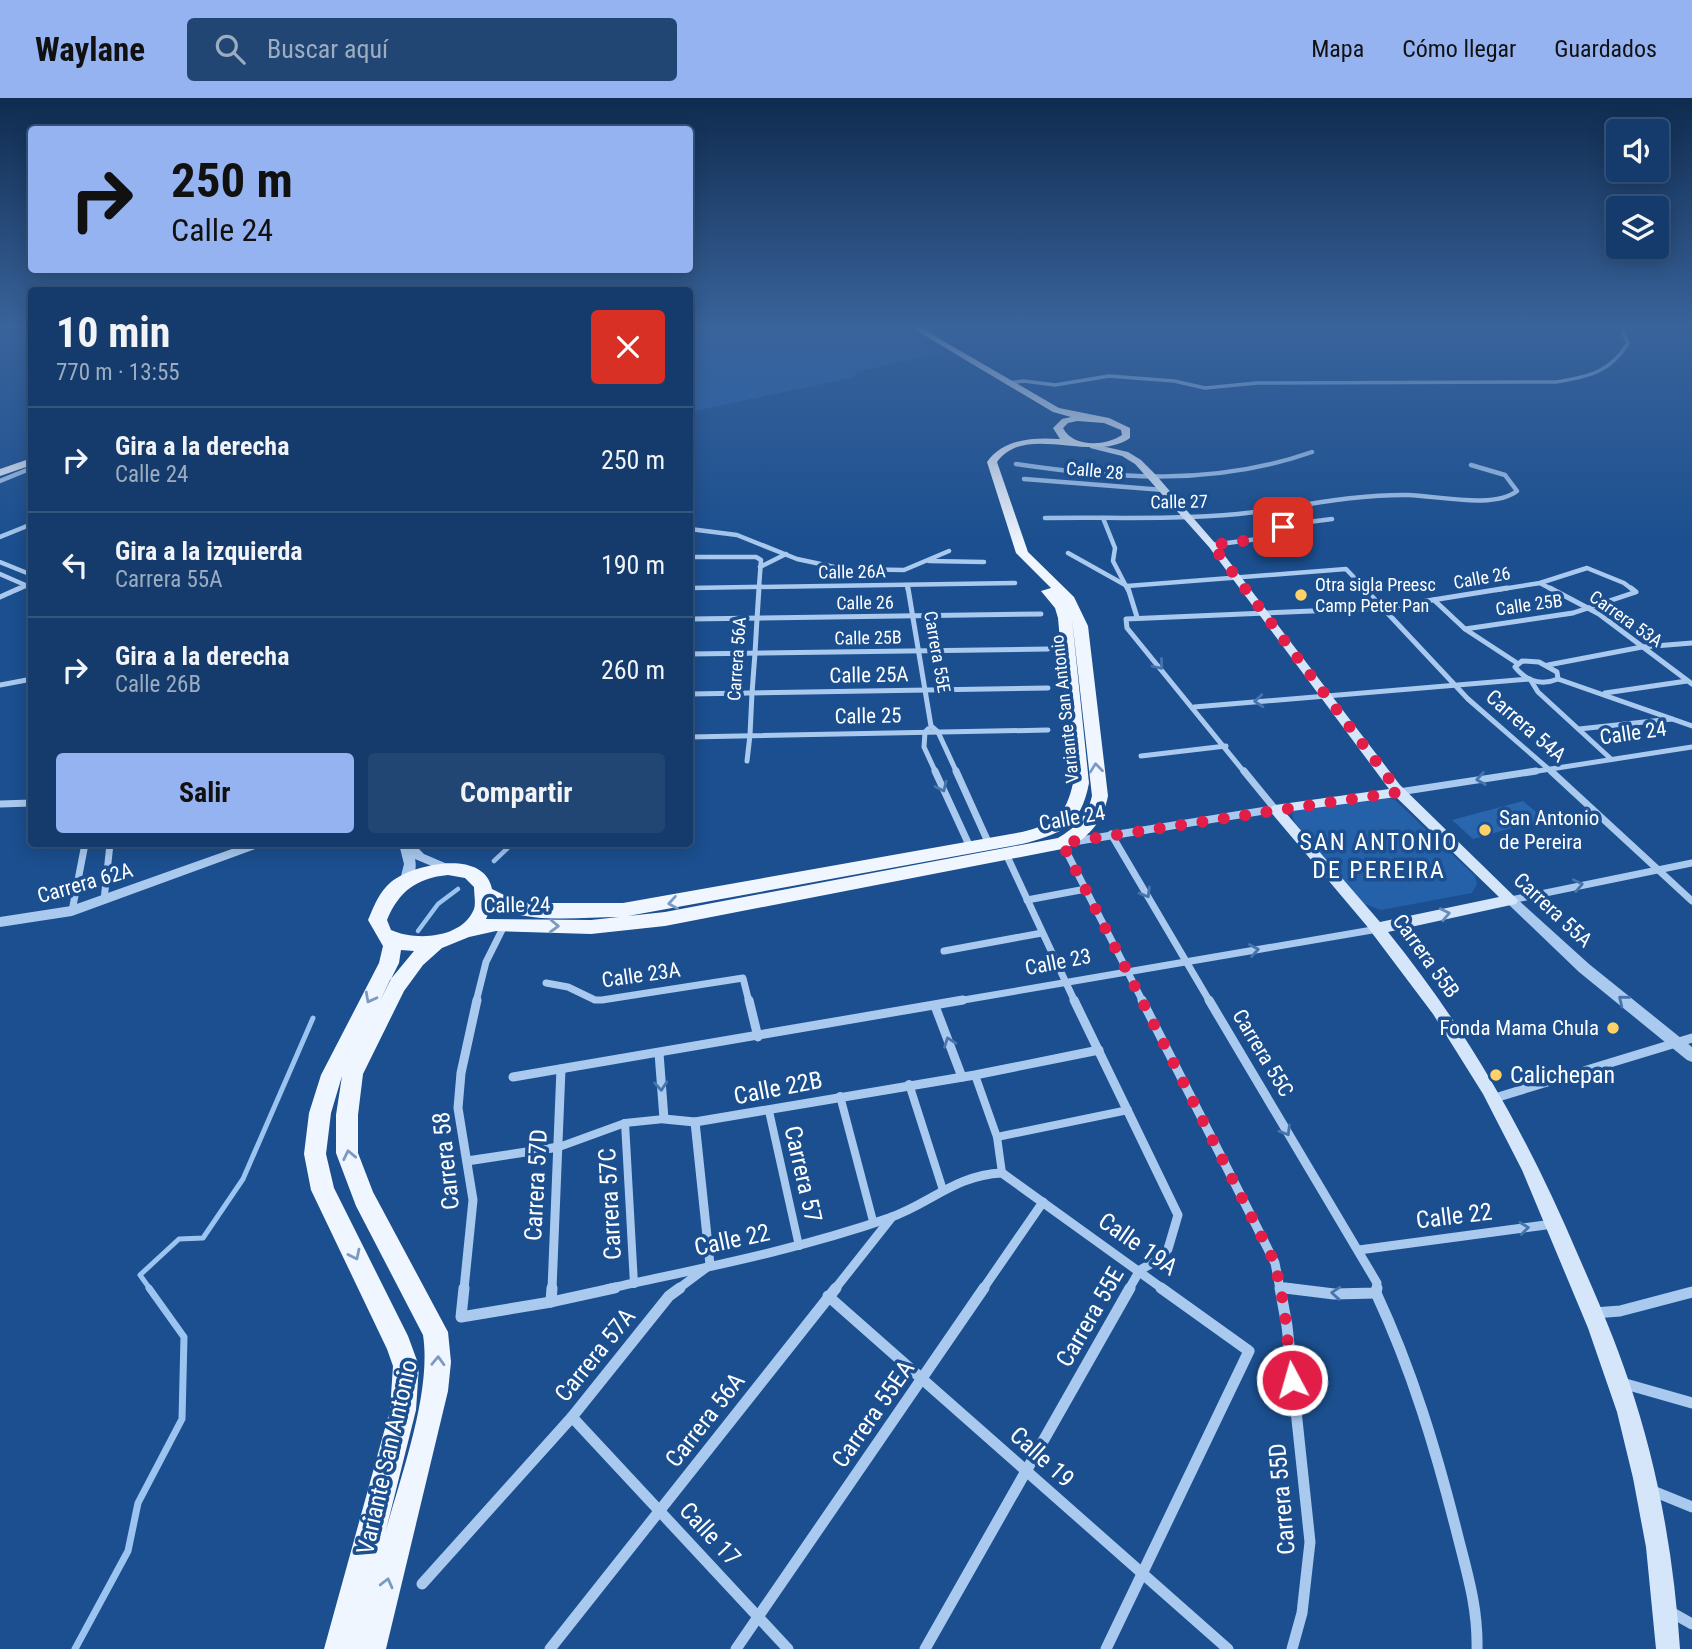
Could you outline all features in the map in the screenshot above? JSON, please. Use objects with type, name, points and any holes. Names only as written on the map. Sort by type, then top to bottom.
[{"type":"main road","points":[[1034,400],[1056,416],[1061,436],[1075,443],[1093,446],[1123,441],[1128,434],[1121,426],[1106,420],[1056,410],[1039,400]]},
{"type":"main road","points":[[1059,426],[1073,419],[1087,418]]},
{"type":"main road","name":"Variante San Antonio","points":[[1057,836],[1079,802],[1081,783],[1065,618],[1054,597],[1016,564],[1009,554],[981,460],[993,448],[1042,436],[1059,426]]},
{"type":"main road","name":"Variante San Antonio","points":[[1075,443],[1054,441],[1015,446],[1002,450],[992,462],[1022,553],[1059,587],[1077,612],[1100,796],[1094,818]]},
{"type":"main road","name":"Carrera 55A","points":[[1123,441],[1133,458],[1212,545],[1399,792],[1511,900]]},
{"type":"main road","name":"Carrera 55A","points":[[1093,446],[1119,451],[1133,458]]},
{"type":"main road","points":[[0,471],[28,460]]},
{"type":"main road","name":"Calle 24","points":[[1275,809],[1399,792]]},
{"type":"main road","name":"Carrera 55B","points":[[1275,809],[1379,928],[1458,1039],[1495,1098],[1555,1224],[1593,1313],[1618,1382],[1646,1488],[1666,1609],[1668,1649]]},
{"type":"main road","points":[[1057,836],[1087,827],[1094,818]]},
{"type":"main road","name":"Calle 24","points":[[485,893],[510,906],[530,910],[623,910],[970,847],[1057,836]]},
{"type":"main road","name":"Calle 24","points":[[462,931],[505,924],[591,927],[665,919],[1006,854],[1057,836]]},
{"type":"main road","points":[[406,880],[427,872],[460,870],[477,878],[485,893]]},
{"type":"main road","name":"Variante San Antonio","points":[[340,1649],[391,1459],[402,1410],[406,1366],[388,1322],[323,1190],[316,1154],[320,1113],[332,1075],[389,963],[392,945],[379,924],[380,909],[390,893],[406,880]]},
{"type":"main road","name":"Variante San Antonio","points":[[370,1649],[431,1410],[438,1373],[439,1347],[435,1332],[364,1198],[347,1153],[347,1115],[353,1074],[394,992],[416,960],[435,944],[462,931],[481,912],[485,893]]},
{"type":"main road","name":"Calle 23","points":[[1379,928],[1511,900]]},
{"type":"main road","name":"Variante San Antonio","points":[[387,937],[408,945],[435,944]]},
{"type":"street","points":[[1016,464],[1101,476],[1152,476],[1244,471],[1283,464],[1312,452]]},
{"type":"street","name":"Calle 27","points":[[1045,518],[1234,514],[1412,495],[1487,502],[1508,498],[1517,491],[1516,484],[1505,475],[1471,465]]},
{"type":"street","points":[[0,481],[28,470]]},
{"type":"street","name":"Calle 28","points":[[1024,479],[1164,490]]},
{"type":"street","name":"Carrera 55B","points":[[1103,518],[1115,548],[1113,561],[1127,586],[1126,590],[1137,617],[1126,619],[1127,628],[1275,809]]},
{"type":"street","points":[[1212,545],[1265,538],[1293,524],[1332,519]]},
{"type":"street","points":[[0,537],[28,526]]},
{"type":"street","points":[[693,529],[737,536],[808,562],[844,569],[904,570],[949,551]]},
{"type":"street","points":[[1068,553],[1127,586],[1237,578]]},
{"type":"street","points":[[761,567],[786,554]]},
{"type":"street","name":"Carrera 56A","points":[[693,557],[751,556],[761,560],[747,761]]},
{"type":"street","points":[[927,560],[984,562]]},
{"type":"street","points":[[0,562],[28,573]]},
{"type":"street","name":"Carrera 54A","points":[[1237,578],[1346,569],[1454,686],[1660,869],[1669,882],[1692,901]]},
{"type":"street","name":"Calle 26","points":[[1137,617],[1383,608],[1540,583],[1577,569],[1595,570],[1625,583],[1636,592]]},
{"type":"street","points":[[0,573],[28,584]]},
{"type":"street","name":"Calle 26A","points":[[693,588],[1015,583]]},
{"type":"street","name":"Carrera 53A","points":[[1540,583],[1590,609],[1690,681]]},
{"type":"street","name":"Carrera 55E","points":[[907,585],[931,726]]},
{"type":"street","points":[[0,597],[28,586]]},
{"type":"street","name":"Calle 25B","points":[[1465,629],[1590,609],[1636,592]]},
{"type":"street","points":[[1434,600],[1465,629],[1517,663],[1528,660],[1548,665],[1557,672],[1558,678]]},
{"type":"street","name":"Calle 26","points":[[693,619],[1041,614]]},
{"type":"street","points":[[1548,665],[1642,647],[1691,642]]},
{"type":"street","name":"Calle 25B","points":[[693,654],[1048,649]]},
{"type":"street","points":[[1517,663],[1517,671],[1530,679],[1538,692],[1611,759]]},
{"type":"street","points":[[1194,707],[1530,679],[1544,682],[1558,678],[1692,726]]},
{"type":"street","points":[[0,685],[28,680]]},
{"type":"street","points":[[1605,693],[1690,681]]},
{"type":"street","name":"Calle 25A","points":[[693,694],[1048,688]]},
{"type":"street","points":[[1579,729],[1676,719]]},
{"type":"street","points":[[970,847],[924,747],[925,732],[931,726],[938,732],[989,844]]},
{"type":"street","name":"Calle 25","points":[[693,737],[1048,730]]},
{"type":"street","points":[[1142,756],[1226,746]]},
{"type":"street","name":"Calle 24","points":[[1399,792],[1692,747]]},
{"type":"street","points":[[0,804],[28,803]]},
{"type":"street","name":"Calle 24","points":[[1057,836],[1111,834],[1275,809]]},
{"type":"street","points":[[1094,818],[1111,834]]},
{"type":"street","name":"Carrera 55C","points":[[1111,834],[1377,1283],[1376,1293],[1398,1336],[1416,1386],[1478,1618],[1477,1649]]},
{"type":"street","name":"Carrera 55D","points":[[1057,836],[1275,1263],[1281,1287],[1310,1542],[1302,1613],[1292,1649]]},
{"type":"street","points":[[72,911],[84,847]]},
{"type":"street","points":[[104,901],[110,847]]},
{"type":"street","name":"Carrera 62A","points":[[0,922],[72,911],[249,847]]},
{"type":"street","points":[[406,880],[410,864],[407,847]]},
{"type":"street","points":[[409,847],[420,857],[449,869]]},
{"type":"street","name":"Carrera 55E","points":[[925,1649],[1140,1270],[1159,1262],[1173,1244],[1178,1215],[1006,854]]},
{"type":"street","name":"Calle 23","points":[[1511,900],[1692,863]]},
{"type":"street","points":[[1027,900],[1086,889]]},
{"type":"street","name":"Carrera 55A","points":[[1511,900],[1584,968],[1692,1056]]},
{"type":"street","name":"Carrera 58","points":[[461,1317],[473,1199],[458,1108],[461,1073],[486,962],[505,924]]},
{"type":"street","name":"Calle 23","points":[[513,1077],[758,1037],[1379,928]]},
{"type":"street","points":[[944,951],[1042,933]]},
{"type":"street","name":"Calle 23A","points":[[546,983],[568,987],[595,1000],[602,1000],[743,978],[758,1037]]},
{"type":"street","points":[[935,1006],[962,1077]]},
{"type":"street","points":[[1495,1098],[1692,1038]]},
{"type":"street","name":"Calle 22B","points":[[467,1161],[559,1147],[625,1123],[664,1119],[695,1122],[769,1111],[1099,1050]]},
{"type":"street","points":[[659,1054],[664,1119]]},
{"type":"street","name":"Carrera 57D","points":[[551,1302],[561,1069]]},
{"type":"street","points":[[975,1075],[997,1137],[1002,1172]]},
{"type":"street","points":[[908,1084],[943,1189]]},
{"type":"street","points":[[839,1096],[873,1221]]},
{"type":"street","points":[[997,1137],[1128,1110]]},
{"type":"street","name":"Carrera 57","points":[[769,1111],[799,1246]]},
{"type":"street","points":[[695,1122],[710,1265]]},
{"type":"street","name":"Carrera 57C","points":[[625,1123],[634,1284]]},
{"type":"street","name":"Calle 22","points":[[461,1317],[551,1302],[799,1246],[892,1216],[943,1189],[980,1174],[1002,1172]]},
{"type":"street","name":"Calle 19A","points":[[1002,1172],[1249,1351],[1141,1574]]},
{"type":"street","name":"Carrera 55EA","points":[[736,1649],[1043,1202]]},
{"type":"street","name":"Carrera 56A","points":[[550,1649],[892,1216]]},
{"type":"street","name":"Calle 22","points":[[1359,1250],[1555,1224]]},
{"type":"street","name":"Carrera 57A","points":[[422,1584],[572,1417],[669,1296],[710,1265]]},
{"type":"street","points":[[1281,1287],[1334,1294],[1376,1293]]},
{"type":"street","points":[[1593,1313],[1620,1311],[1692,1292]]},
{"type":"street","name":"Calle 19","points":[[828,1296],[924,1377],[1025,1471],[1228,1649]]},
{"type":"street","points":[[1618,1382],[1692,1403]]},
{"type":"street","name":"Calle 17","points":[[572,1417],[788,1649]]},
{"type":"street","points":[[1646,1488],[1692,1507]]},
{"type":"street","points":[[1106,1649],[1141,1574]]},
{"type":"street","points":[[1666,1609],[1692,1624]]},
{"type":"shaded area","points":[[693,400],[744,400],[693,411]]},
{"type":"shaded area","points":[[1385,797],[1395,800],[1475,876],[1477,884],[1472,893],[1381,910],[1359,902],[1295,823],[1292,815],[1294,809]]},
{"type":"building","name":"San Antonio de Pereira","points":[[1523,801],[1544,819],[1473,839],[1452,820]]},
{"type":"waterway","points":[[494,861],[509,847]]},
{"type":"waterway","points":[[418,931],[438,904],[458,889]]},
{"type":"waterway","points":[[150,1289],[140,1275],[179,1239],[203,1238],[243,1179],[313,1018]]},
{"type":"waterway","points":[[75,1649],[128,1551],[138,1503],[182,1419],[184,1337],[149,1288]]},
{"type":"place","name":"Otra sigla Preesc Camp Peter Pan","points":[[1301,595]]},
{"type":"place","name":"San Antonio de Pereira","points":[[1485,830]]},
{"type":"place","name":"Fonda Mama Chula","points":[[1613,1028]]},
{"type":"place","name":"Calichepan","points":[[1496,1075]]},
{"type":"district","name":"SAN ANTONIO DE PEREIRA","points":[[1379,856]]},
{"type":"route","points":[[1283,527],[1265,538],[1212,545],[1399,792],[1062,843],[1275,1263],[1284,1307],[1292,1380]]}]
